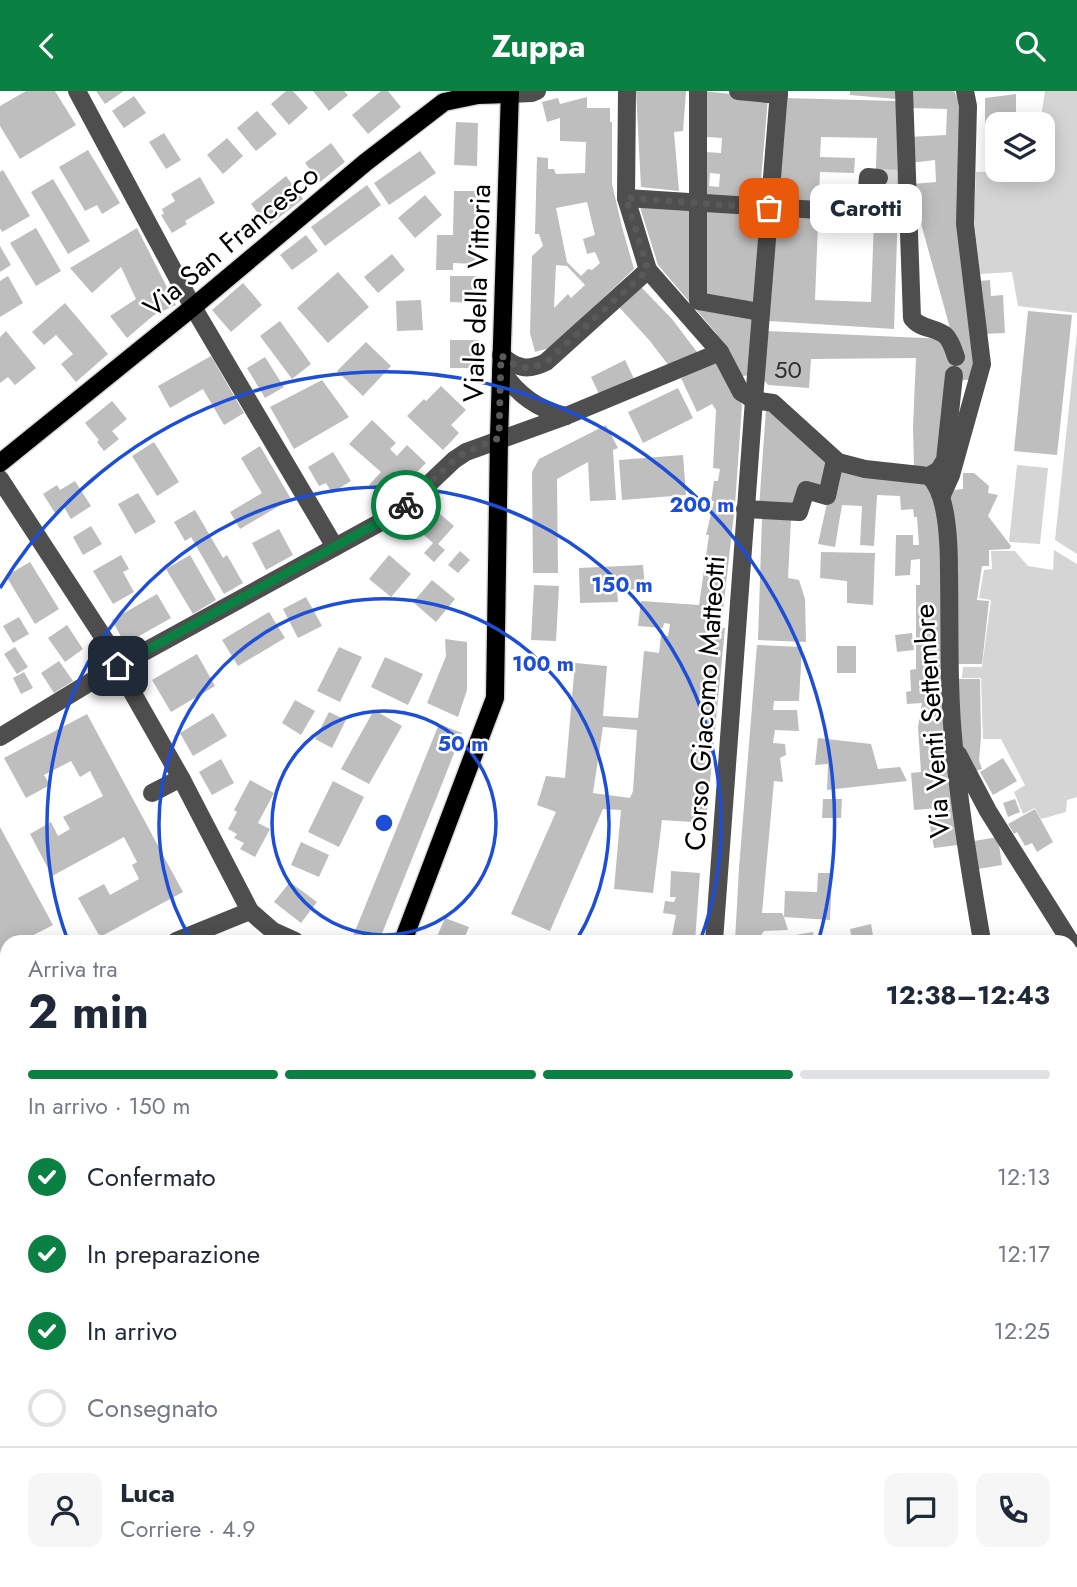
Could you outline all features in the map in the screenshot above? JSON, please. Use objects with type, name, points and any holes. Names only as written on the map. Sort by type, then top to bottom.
[{"type":"main road","name":"Via San Francesco","points":[[0,463],[193,307],[366,162],[444,102],[510,92]]},
{"type":"main road","name":"Viale della Vittoria","points":[[405,935],[495,698],[499,438],[510,92]]},
{"type":"street","points":[[77,91],[193,307],[335,547]]},
{"type":"street","points":[[510,92],[537,91]]},
{"type":"street","points":[[626,91],[626,198],[648,270],[720,352],[741,392],[754,400],[774,403],[835,460],[865,469],[929,475],[939,470],[945,460],[955,366],[948,337],[918,325],[912,318],[904,180],[904,91]]},
{"type":"street","points":[[698,91],[698,301],[760,312]]},
{"type":"street","points":[[738,91],[779,93]]},
{"type":"street","points":[[942,495],[951,475],[982,364],[965,224],[968,106],[965,91]]},
{"type":"street","name":"Corso Giacomo Matteotti","points":[[714,935],[760,312],[779,93]]},
{"type":"street","points":[[626,198],[865,213],[868,177],[879,178]]},
{"type":"street","points":[[501,363],[533,369],[546,362],[648,270]]},
{"type":"street","points":[[0,737],[118,666],[398,512],[460,456],[499,438],[566,416],[720,352]]},
{"type":"street","points":[[501,363],[527,400],[550,412],[566,416]]},
{"type":"street","points":[[746,509],[799,512],[806,490],[827,496],[835,460]]},
{"type":"street","points":[[929,475],[942,495]]},
{"type":"street","points":[[0,479],[111,649],[250,911],[273,931],[282,935]]},
{"type":"street","name":"Via Venti Settembre","points":[[942,495],[949,561],[953,745],[965,841],[981,935]]},
{"type":"street","points":[[953,745],[988,811],[1066,935]]},
{"type":"street","points":[[152,793],[181,778]]},
{"type":"street","points":[[192,935],[250,911]]},
{"type":"shaded area","points":[[1045,91],[1077,91],[1077,313],[1018,306],[1012,272],[980,274],[974,219],[976,172],[985,172],[985,182],[1055,182],[1055,112],[1042,112]]},
{"type":"shaded area","points":[[1077,332],[1077,554],[1055,540]]},
{"type":"shaded area","points":[[1017,465],[1048,468],[1040,544],[1009,542]]},
{"type":"shaded area","points":[[1054,550],[1077,564],[1077,797],[1067,800],[1066,812],[1041,819],[1035,808],[1023,814],[1014,792],[1025,785],[1001,739],[983,739],[981,678],[962,678],[963,667],[982,667],[991,600],[979,598],[984,570],[992,569],[991,551],[1015,551],[1028,566],[1053,570]]},
{"type":"building","points":[[26,91],[55,91],[76,125],[20,159],[0,126],[0,106]]},
{"type":"building","points":[[96,91],[124,91],[105,104]]},
{"type":"building","points":[[286,91],[293,91],[308,108],[289,125],[271,104]]},
{"type":"building","points":[[313,91],[344,91],[348,95],[329,111]]},
{"type":"building","points":[[381,91],[388,91],[401,107],[368,134],[352,115]]},
{"type":"building","points":[[636,91],[686,91],[683,131],[674,132],[679,191],[641,187]]},
{"type":"building","points":[[703,91],[768,98],[759,203],[701,199]],"holes":[[[707,137],[722,138],[721,153],[706,152]],[[710,173],[720,174],[719,187],[709,186]]]},
{"type":"building","points":[[850,91],[895,91],[896,99],[850,95]]},
{"type":"building","points":[[907,91],[954,91],[960,104],[977,364],[973,379],[957,381],[940,459],[934,466],[914,467],[916,358],[811,359],[809,388],[768,385],[764,380],[767,331],[946,339],[958,357],[915,202],[913,184],[936,182],[935,160],[910,163],[908,137],[946,135],[947,109],[909,108]]},
{"type":"building","points":[[1016,94],[1016,112],[985,112],[985,98]]},
{"type":"building","points":[[134,96],[146,113],[124,128],[112,111]]},
{"type":"building","points":[[587,97],[587,108],[610,108],[612,184],[634,269],[550,348],[535,352],[530,333],[532,256],[543,246],[539,234],[535,234],[537,157],[548,158],[548,169],[554,169],[556,174],[585,173],[586,142],[560,141],[560,118],[547,122],[542,102],[558,98],[560,104]],"holes":[[[587,202],[595,235],[583,239],[587,254],[595,252],[600,263],[581,276],[567,262],[556,208]],[[556,265],[567,266],[585,285],[571,298],[568,294],[554,308]]]},
{"type":"building","points":[[785,98],[897,101],[899,179],[894,329],[769,321]],"holes":[[[821,137],[877,138],[871,302],[815,300],[820,172],[854,173],[855,158],[820,157]]]},
{"type":"building","points":[[257,111],[277,134],[256,151],[237,128]]},
{"type":"building","points":[[456,122],[478,123],[477,166],[454,165]]},
{"type":"building","points":[[164,133],[181,160],[166,169],[149,142]]},
{"type":"building","points":[[227,138],[243,156],[223,174],[207,155]]},
{"type":"building","points":[[331,143],[345,162],[320,182],[305,163]]},
{"type":"building","points":[[88,150],[120,203],[102,214],[97,205],[85,211],[59,167]]},
{"type":"building","points":[[420,151],[436,173],[389,205],[374,183]]},
{"type":"building","points":[[3,170],[30,216],[2,232],[0,172]]},
{"type":"building","points":[[286,176],[303,199],[268,226],[251,204]]},
{"type":"building","points":[[200,177],[215,203],[185,221],[187,224],[172,233],[161,215],[164,214],[162,209],[175,201],[171,194]]},
{"type":"building","points":[[53,179],[90,241],[68,254],[31,192]]},
{"type":"building","points":[[367,185],[381,205],[325,246],[311,227]]},
{"type":"building","points":[[454,191],[478,191],[475,264],[453,263],[453,270],[436,270],[437,235],[453,235]]},
{"type":"building","points":[[425,195],[442,215],[415,238],[398,218]]},
{"type":"building","points":[[639,204],[697,207],[695,302],[754,313],[749,375],[739,377],[716,333],[658,265]]},
{"type":"building","points":[[706,206],[762,211],[753,309],[702,301]]},
{"type":"building","points":[[36,228],[61,271],[36,286],[10,243]]},
{"type":"building","points":[[137,228],[176,305],[154,315],[127,338],[110,316],[136,299],[121,267],[92,293],[70,268]]},
{"type":"building","points":[[306,235],[318,251],[292,270],[280,255]]},
{"type":"building","points":[[0,246],[11,265],[0,272]]},
{"type":"building","points":[[392,254],[405,270],[378,293],[364,277]]},
{"type":"building","points":[[338,272],[369,307],[328,343],[297,308]]},
{"type":"building","points":[[8,276],[23,303],[0,317],[0,281]]},
{"type":"building","points":[[450,276],[478,276],[477,303],[450,302]]},
{"type":"building","points":[[990,280],[991,296],[1003,295],[1005,333],[983,334],[980,281]]},
{"type":"building","points":[[243,283],[262,305],[231,332],[212,310]]},
{"type":"building","points":[[641,287],[672,319],[697,352],[672,370],[619,307]]},
{"type":"building","points":[[421,300],[423,330],[397,331],[396,301]]},
{"type":"building","points":[[65,303],[108,354],[76,382],[61,364],[73,354],[56,335],[44,345],[32,332]]},
{"type":"building","points":[[1028,311],[1072,315],[1057,455],[1014,451]]},
{"type":"building","points":[[280,321],[311,364],[292,379],[260,336]]},
{"type":"building","points":[[6,331],[36,368],[15,385],[8,377],[0,383],[0,337]]},
{"type":"building","points":[[450,340],[479,340],[479,368],[450,368]]},
{"type":"building","points":[[366,342],[391,366],[363,396],[337,371]]},
{"type":"building","points":[[211,356],[244,413],[224,425],[203,389],[170,408],[158,386]]},
{"type":"building","points":[[265,357],[284,387],[265,398],[247,368]]},
{"type":"building","points":[[625,360],[635,381],[601,398],[591,377]]},
{"type":"building","points":[[718,360],[742,405],[735,505],[721,628],[725,628],[706,823],[662,820],[653,893],[614,889],[621,810],[603,809],[550,931],[511,914],[556,812],[537,805],[546,776],[565,778],[575,663],[607,666],[603,716],[638,718],[644,651],[659,653],[661,636],[668,636],[670,624],[664,623],[663,628],[638,626],[641,601],[699,605],[709,535],[706,535],[714,501],[711,501],[714,481],[718,481],[720,469],[713,468],[716,410],[712,404],[697,412],[681,378]],"holes":[[[603,727],[637,730],[633,791],[630,798],[593,793]]]},
{"type":"building","points":[[322,380],[349,417],[294,449],[270,407]]},
{"type":"building","points":[[441,386],[466,410],[451,425],[459,433],[443,450],[407,416]]},
{"type":"building","points":[[678,388],[693,418],[643,443],[628,412]]},
{"type":"building","points":[[112,401],[127,419],[112,431],[119,439],[104,451],[85,423]]},
{"type":"building","points":[[766,409],[770,409],[833,467],[827,489],[793,510],[759,508]]},
{"type":"building","points":[[372,420],[396,443],[390,449],[397,456],[407,445],[426,463],[387,502],[369,485],[381,472],[349,444]]},
{"type":"building","points":[[606,425],[618,448],[613,450],[616,500],[590,501],[588,462],[557,479],[558,573],[533,573],[532,472],[539,459]]},
{"type":"building","points":[[154,442],[179,482],[157,496],[132,456]]},
{"type":"building","points":[[260,446],[291,499],[240,529],[230,512],[262,493],[241,458]]},
{"type":"building","points":[[333,452],[351,481],[332,493],[326,483],[319,486],[308,467]]},
{"type":"building","points":[[683,455],[686,495],[622,500],[619,460]]},
{"type":"building","points":[[835,467],[931,483],[939,515],[958,845],[934,848],[928,815],[938,814],[938,808],[914,810],[911,773],[921,772],[918,727],[922,703],[907,704],[906,692],[911,691],[910,670],[916,669],[916,585],[920,585],[920,559],[911,560],[910,575],[895,576],[896,535],[913,535],[913,545],[919,545],[917,517],[914,517],[913,509],[901,510],[900,496],[877,495],[874,546],[860,545],[862,506],[842,505],[835,547],[818,544]]},
{"type":"building","points":[[963,473],[974,473],[989,486],[988,493],[998,495],[988,516],[1011,546],[1010,549],[989,550],[989,566],[982,566],[977,600],[989,601],[982,664],[958,664],[950,498],[954,490],[963,489]]},
{"type":"building","points":[[75,481],[91,506],[71,519],[64,507],[55,513],[43,494],[57,485],[60,490]]},
{"type":"building","points":[[138,493],[156,522],[135,534],[118,504]]},
{"type":"building","points":[[433,508],[454,526],[438,544],[445,550],[434,562],[424,553],[433,543],[415,527]]},
{"type":"building","points":[[195,510],[223,558],[227,555],[243,583],[224,594],[191,537],[185,541],[174,522]]},
{"type":"building","points":[[762,517],[791,519],[788,578],[799,580],[805,599],[806,642],[758,640]]},
{"type":"building","points":[[91,526],[102,544],[83,555],[73,537]]},
{"type":"building","points":[[279,529],[293,555],[266,570],[252,543]]},
{"type":"building","points":[[460,551],[470,560],[458,573],[448,565]]},
{"type":"building","points":[[821,552],[875,553],[873,605],[847,603],[847,581],[820,578]]},
{"type":"building","points":[[121,555],[129,569],[123,572],[134,592],[113,604],[93,571]]},
{"type":"building","points":[[190,555],[216,600],[193,614],[166,569]]},
{"type":"building","points":[[389,555],[411,574],[391,597],[369,579]]},
{"type":"building","points":[[30,562],[59,609],[35,624],[6,576]]},
{"type":"building","points":[[643,565],[645,589],[617,590],[618,602],[580,603],[579,568]]},
{"type":"building","points":[[432,580],[455,599],[436,622],[413,602]]},
{"type":"building","points":[[534,585],[559,586],[556,641],[531,640]]},
{"type":"building","points":[[157,594],[171,618],[125,644],[112,620]]},
{"type":"building","points":[[306,597],[322,626],[298,638],[283,609]]},
{"type":"building","points":[[269,612],[285,638],[238,666],[222,640]]},
{"type":"building","points":[[19,617],[29,634],[13,643],[3,626]]},
{"type":"building","points":[[67,625],[83,649],[65,662],[48,638]]},
{"type":"building","points":[[912,633],[914,650],[897,652],[895,635]]},
{"type":"building","points":[[445,639],[467,642],[467,690],[458,717],[427,703],[446,656]]},
{"type":"building","points":[[757,645],[802,647],[799,701],[774,701],[773,710],[797,710],[799,731],[775,730],[773,743],[785,744],[786,755],[780,758],[783,782],[774,781],[762,913],[782,913],[788,930],[764,931],[761,935],[735,935]]},
{"type":"building","points":[[837,646],[856,646],[856,673],[837,673]]},
{"type":"building","points":[[15,647],[28,667],[17,674],[4,654]]},
{"type":"building","points":[[339,647],[362,657],[340,702],[317,691]]},
{"type":"building","points":[[197,654],[215,686],[171,712],[152,680]]},
{"type":"building","points":[[385,657],[423,674],[408,705],[371,687]]},
{"type":"building","points":[[59,661],[73,681],[54,693],[41,673]]},
{"type":"building","points":[[24,672],[33,688],[21,694],[13,678]]},
{"type":"building","points":[[958,679],[980,679],[979,760],[982,769],[976,771],[960,744]]},
{"type":"building","points":[[295,700],[315,711],[301,735],[282,723]]},
{"type":"building","points":[[374,710],[402,726],[369,784],[341,769]]},
{"type":"building","points":[[329,712],[346,720],[332,748],[315,739]]},
{"type":"building","points":[[213,713],[227,736],[193,756],[180,733]]},
{"type":"building","points":[[87,714],[183,892],[104,935],[99,935],[78,898],[104,884],[110,895],[139,879],[132,865],[137,862],[124,837],[52,876],[30,834],[51,822],[58,836],[70,829],[63,817],[103,796],[90,771],[80,777],[71,761],[44,775],[50,785],[26,798],[4,758]]},
{"type":"building","points":[[439,724],[462,733],[381,935],[353,935]]},
{"type":"building","points":[[818,738],[871,744],[878,769],[900,767],[907,781],[827,790],[828,764],[815,765]]},
{"type":"building","points":[[1003,758],[1017,781],[993,795],[980,772]]},
{"type":"building","points":[[221,759],[234,783],[212,795],[199,772]]},
{"type":"building","points":[[250,780],[274,793],[258,823],[270,829],[255,857],[240,849],[244,843],[234,838],[237,834],[228,829],[237,812],[234,810]]},
{"type":"building","points":[[333,781],[364,797],[339,847],[308,832]]},
{"type":"building","points":[[823,799],[842,799],[841,818],[822,818]]},
{"type":"building","points":[[1015,799],[1020,812],[1008,817],[1003,803]]},
{"type":"building","points":[[1035,809],[1053,842],[1037,852],[1032,843],[1025,846],[1017,832],[1014,834],[1008,824]]},
{"type":"building","points":[[0,827],[53,925],[34,935],[0,935]]},
{"type":"building","points":[[998,837],[1002,865],[978,869],[974,841]]},
{"type":"building","points":[[301,842],[329,855],[319,877],[291,865]]},
{"type":"building","points":[[671,871],[700,873],[695,935],[672,935],[676,915],[663,913],[665,901],[674,902],[676,897],[670,897]]},
{"type":"building","points":[[818,873],[832,873],[830,920],[784,917],[785,891],[817,892]]},
{"type":"building","points":[[290,882],[317,902],[301,923],[274,902]]},
{"type":"building","points":[[445,918],[469,927],[466,935],[438,935]]},
{"type":"building","points":[[871,924],[873,935],[851,935],[850,929]]},
{"type":"tunnel","points":[[879,178],[899,179]]},
{"type":"way so far","points":[[406,505],[454,460],[499,438],[501,355],[520,368],[533,369],[546,362],[648,270],[626,198],[769,208]]},
{"type":"place","name":"Carotti","points":[[769,208]]},
{"type":"route","points":[[118,666],[398,512],[406,505]]}]
